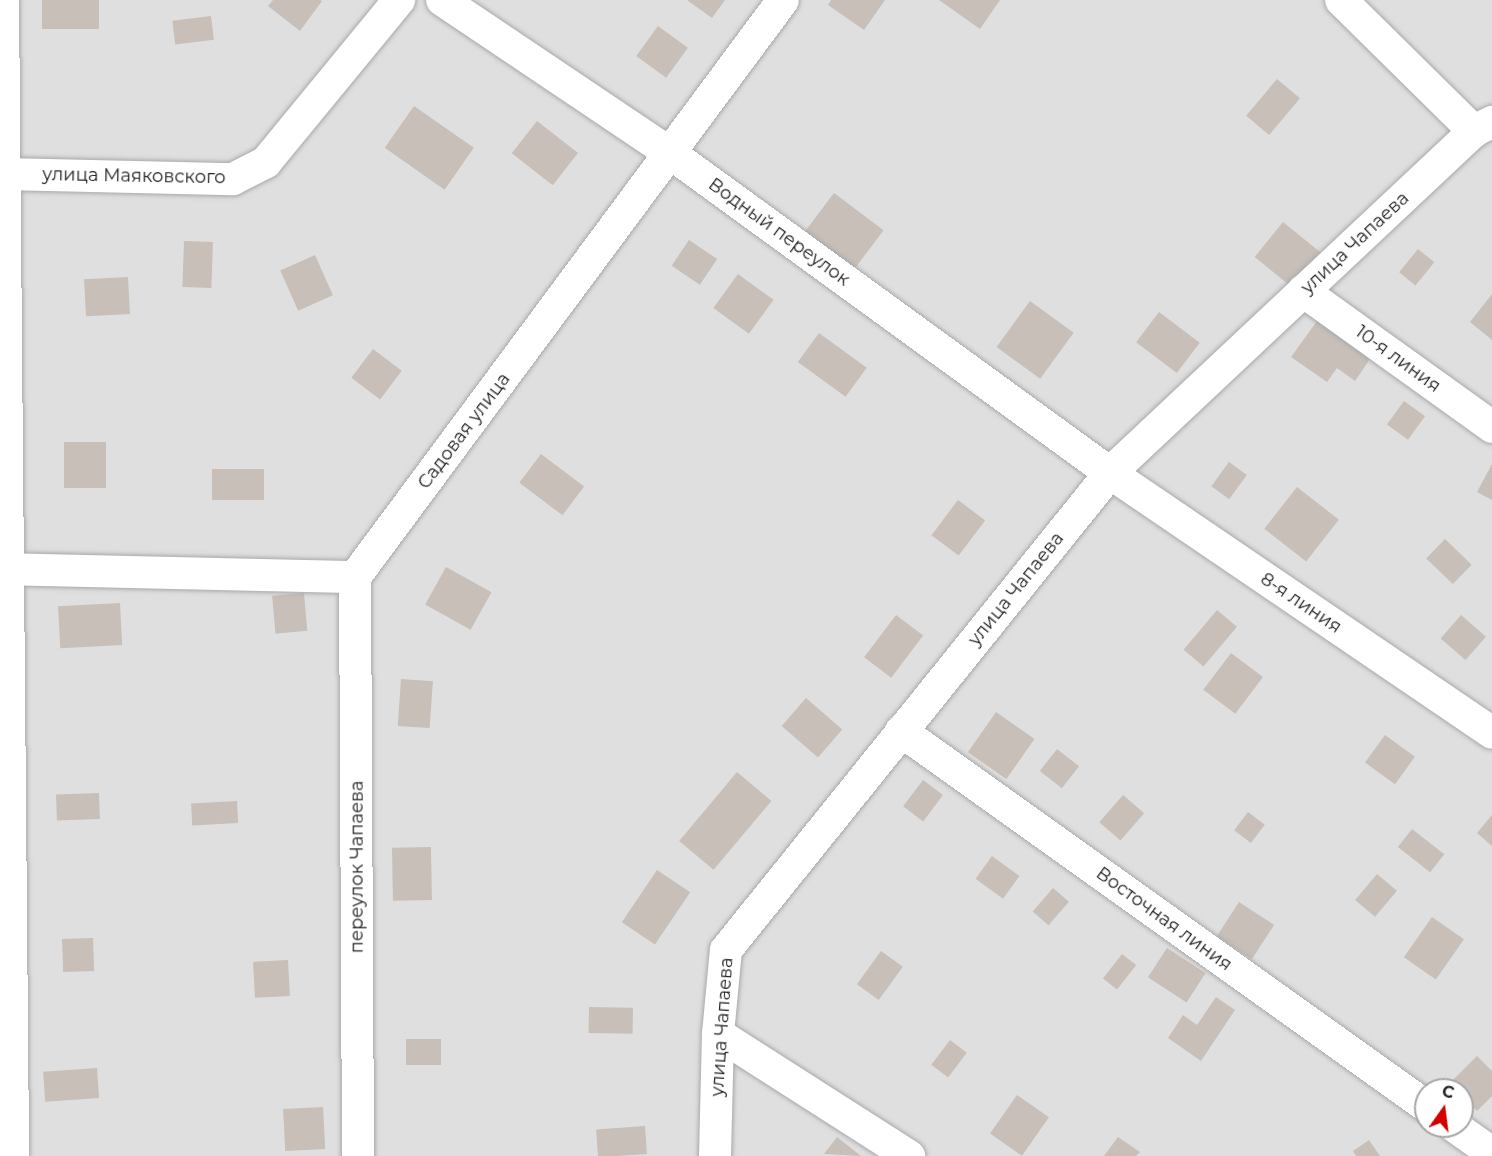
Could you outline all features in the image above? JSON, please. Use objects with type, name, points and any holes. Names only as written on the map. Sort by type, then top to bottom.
[{"type":"street","points":[[3,0],[3,569],[13,1156]]},
{"type":"street","name":"улица Маяковского","points":[[4,174],[233,179],[266,162],[399,0]]},
{"type":"street","name":"Водный переулок","points":[[442,0],[670,153],[1110,473]]},
{"type":"street","name":"Садовая улица","points":[[355,577],[783,0]]},
{"type":"street","points":[[1341,0],[1483,127]]},
{"type":"street","name":"улица Чапаева","points":[[715,1156],[718,1034],[726,951],[1110,473],[1303,291],[1483,127]]},
{"type":"street","name":"10-я линия","points":[[1303,291],[1492,427]]},
{"type":"street","name":"8-я линия","points":[[1110,473],[1492,733]]},
{"type":"street","points":[[3,569],[355,577]]},
{"type":"street","name":"переулок Чапаева","points":[[355,577],[358,1156]]},
{"type":"street","name":"Восточная линия","points":[[901,731],[1414,1097]]},
{"type":"street","points":[[718,1034],[909,1156]]},
{"type":"street","points":[[1471,1138],[1492,1153]]},
{"type":"shaded area","points":[[0,0],[1492,0],[1492,1156],[0,1156]]},
{"type":"building","points":[[42,0],[99,0],[99,29],[42,29]]},
{"type":"building","points":[[273,0],[322,1],[300,31],[268,6]]},
{"type":"building","points":[[687,0],[725,0],[712,18]]},
{"type":"building","points":[[831,0],[885,0],[864,30],[828,5]]},
{"type":"building","points":[[939,0],[1000,0],[980,29]]},
{"type":"building","points":[[211,16],[214,40],[175,45],[172,21]]},
{"type":"building","points":[[658,26],[688,48],[666,78],[636,56]]},
{"type":"building","points":[[1277,79],[1300,98],[1269,135],[1246,116]]},
{"type":"building","points":[[414,106],[474,148],[445,190],[385,148]]},
{"type":"building","points":[[537,121],[578,153],[553,185],[512,153]]},
{"type":"building","points":[[834,193],[884,230],[855,269],[805,231]]},
{"type":"building","points":[[1283,222],[1320,252],[1292,287],[1255,257]]},
{"type":"building","points":[[689,240],[717,259],[700,285],[672,266]]},
{"type":"building","points":[[184,241],[213,242],[211,288],[182,287]]},
{"type":"building","points":[[1418,249],[1434,262],[1415,286],[1399,272]]},
{"type":"building","points":[[315,255],[333,295],[298,311],[280,270]]},
{"type":"building","points":[[738,274],[774,300],[749,334],[713,308]]},
{"type":"building","points":[[128,277],[130,314],[86,316],[84,279]]},
{"type":"building","points":[[1492,294],[1492,340],[1470,322]]},
{"type":"building","points":[[1030,301],[1074,333],[1040,379],[996,347]]},
{"type":"building","points":[[1159,312],[1200,343],[1177,373],[1136,342]]},
{"type":"building","points":[[1317,321],[1370,359],[1355,381],[1337,368],[1327,382],[1291,357]]},
{"type":"building","points":[[819,333],[867,368],[846,397],[798,362]]},
{"type":"building","points":[[373,349],[402,371],[380,399],[351,378]]},
{"type":"building","points":[[1404,401],[1425,416],[1408,440],[1387,424]]},
{"type":"building","points":[[64,442],[106,442],[106,488],[64,488]]},
{"type":"building","points":[[541,454],[584,486],[562,515],[519,483]]},
{"type":"building","points":[[1229,462],[1247,475],[1229,499],[1211,486]]},
{"type":"building","points":[[1492,464],[1492,500],[1477,492]]},
{"type":"building","points":[[212,469],[264,469],[264,500],[212,500]]},
{"type":"building","points":[[1297,487],[1339,520],[1306,561],[1264,529]]},
{"type":"building","points":[[958,500],[985,520],[959,556],[932,535]]},
{"type":"building","points":[[1445,539],[1472,565],[1453,584],[1426,558]]},
{"type":"building","points":[[446,567],[491,592],[471,630],[425,605]]},
{"type":"building","points":[[304,593],[307,631],[275,634],[272,596]]},
{"type":"building","points":[[120,603],[122,645],[60,648],[58,606]]},
{"type":"building","points":[[1217,610],[1237,627],[1203,667],[1184,650]]},
{"type":"building","points":[[896,615],[923,635],[891,678],[864,657]]},
{"type":"building","points":[[1461,615],[1486,637],[1466,660],[1441,638]]},
{"type":"building","points":[[1231,653],[1263,677],[1235,714],[1203,690]]},
{"type":"building","points":[[401,679],[433,681],[430,728],[398,726]]},
{"type":"building","points":[[806,698],[842,729],[818,757],[782,726]]},
{"type":"building","points":[[996,712],[1035,739],[1006,779],[968,752]]},
{"type":"building","points":[[1385,735],[1415,757],[1395,784],[1365,763]]},
{"type":"building","points":[[1057,749],[1079,766],[1062,788],[1040,771]]},
{"type":"building","points":[[737,772],[771,801],[714,870],[679,841]]},
{"type":"building","points":[[923,780],[943,795],[923,821],[903,806]]},
{"type":"building","points":[[99,793],[100,819],[57,820],[56,795]]},
{"type":"building","points":[[1123,795],[1144,813],[1121,841],[1099,822]]},
{"type":"building","points":[[237,801],[238,823],[192,825],[191,803]]},
{"type":"building","points":[[1248,812],[1265,825],[1251,843],[1234,830]]},
{"type":"building","points":[[1492,815],[1492,846],[1477,833]]},
{"type":"building","points":[[1412,829],[1444,854],[1430,872],[1398,847]]},
{"type":"building","points":[[431,847],[432,900],[393,901],[392,848]]},
{"type":"building","points":[[992,856],[1020,876],[1003,899],[976,879]]},
{"type":"building","points":[[657,870],[690,892],[655,945],[622,922]]},
{"type":"building","points":[[1377,874],[1397,891],[1375,917],[1355,900]]},
{"type":"building","points":[[1053,888],[1069,902],[1049,925],[1033,911]]},
{"type":"building","points":[[1239,902],[1274,925],[1252,959],[1217,936]]},
{"type":"building","points":[[1432,917],[1464,939],[1436,980],[1404,957]]},
{"type":"building","points":[[93,938],[94,971],[63,972],[62,939]]},
{"type":"building","points":[[1167,948],[1206,973],[1187,1002],[1148,977]]},
{"type":"building","points":[[881,951],[903,967],[879,1000],[857,984]]},
{"type":"building","points":[[1122,954],[1136,965],[1117,990],[1103,978]]},
{"type":"building","points":[[288,960],[290,996],[255,998],[253,962]]},
{"type":"building","points":[[1216,997],[1235,1010],[1201,1061],[1168,1038],[1183,1015],[1197,1025]]},
{"type":"building","points":[[589,1007],[633,1008],[633,1034],[589,1033]]},
{"type":"building","points":[[406,1039],[441,1039],[441,1065],[406,1065]]},
{"type":"building","points":[[950,1040],[967,1053],[948,1077],[931,1065]]},
{"type":"building","points":[[1477,1056],[1492,1071],[1492,1096],[1477,1111],[1474,1108],[1474,1078],[1455,1078]]},
{"type":"building","points":[[97,1068],[99,1098],[45,1102],[43,1072]]},
{"type":"building","points":[[1017,1095],[1049,1117],[1022,1156],[990,1134]]},
{"type":"building","points":[[323,1107],[325,1149],[285,1151],[283,1109]]},
{"type":"building","points":[[645,1126],[647,1154],[598,1156],[596,1129]]},
{"type":"building","points":[[837,1137],[861,1156],[824,1154]]},
{"type":"building","points":[[1118,1137],[1140,1152],[1136,1156],[1104,1156]]},
{"type":"building","points":[[1369,1140],[1380,1156],[1356,1156],[1353,1151]]}]
